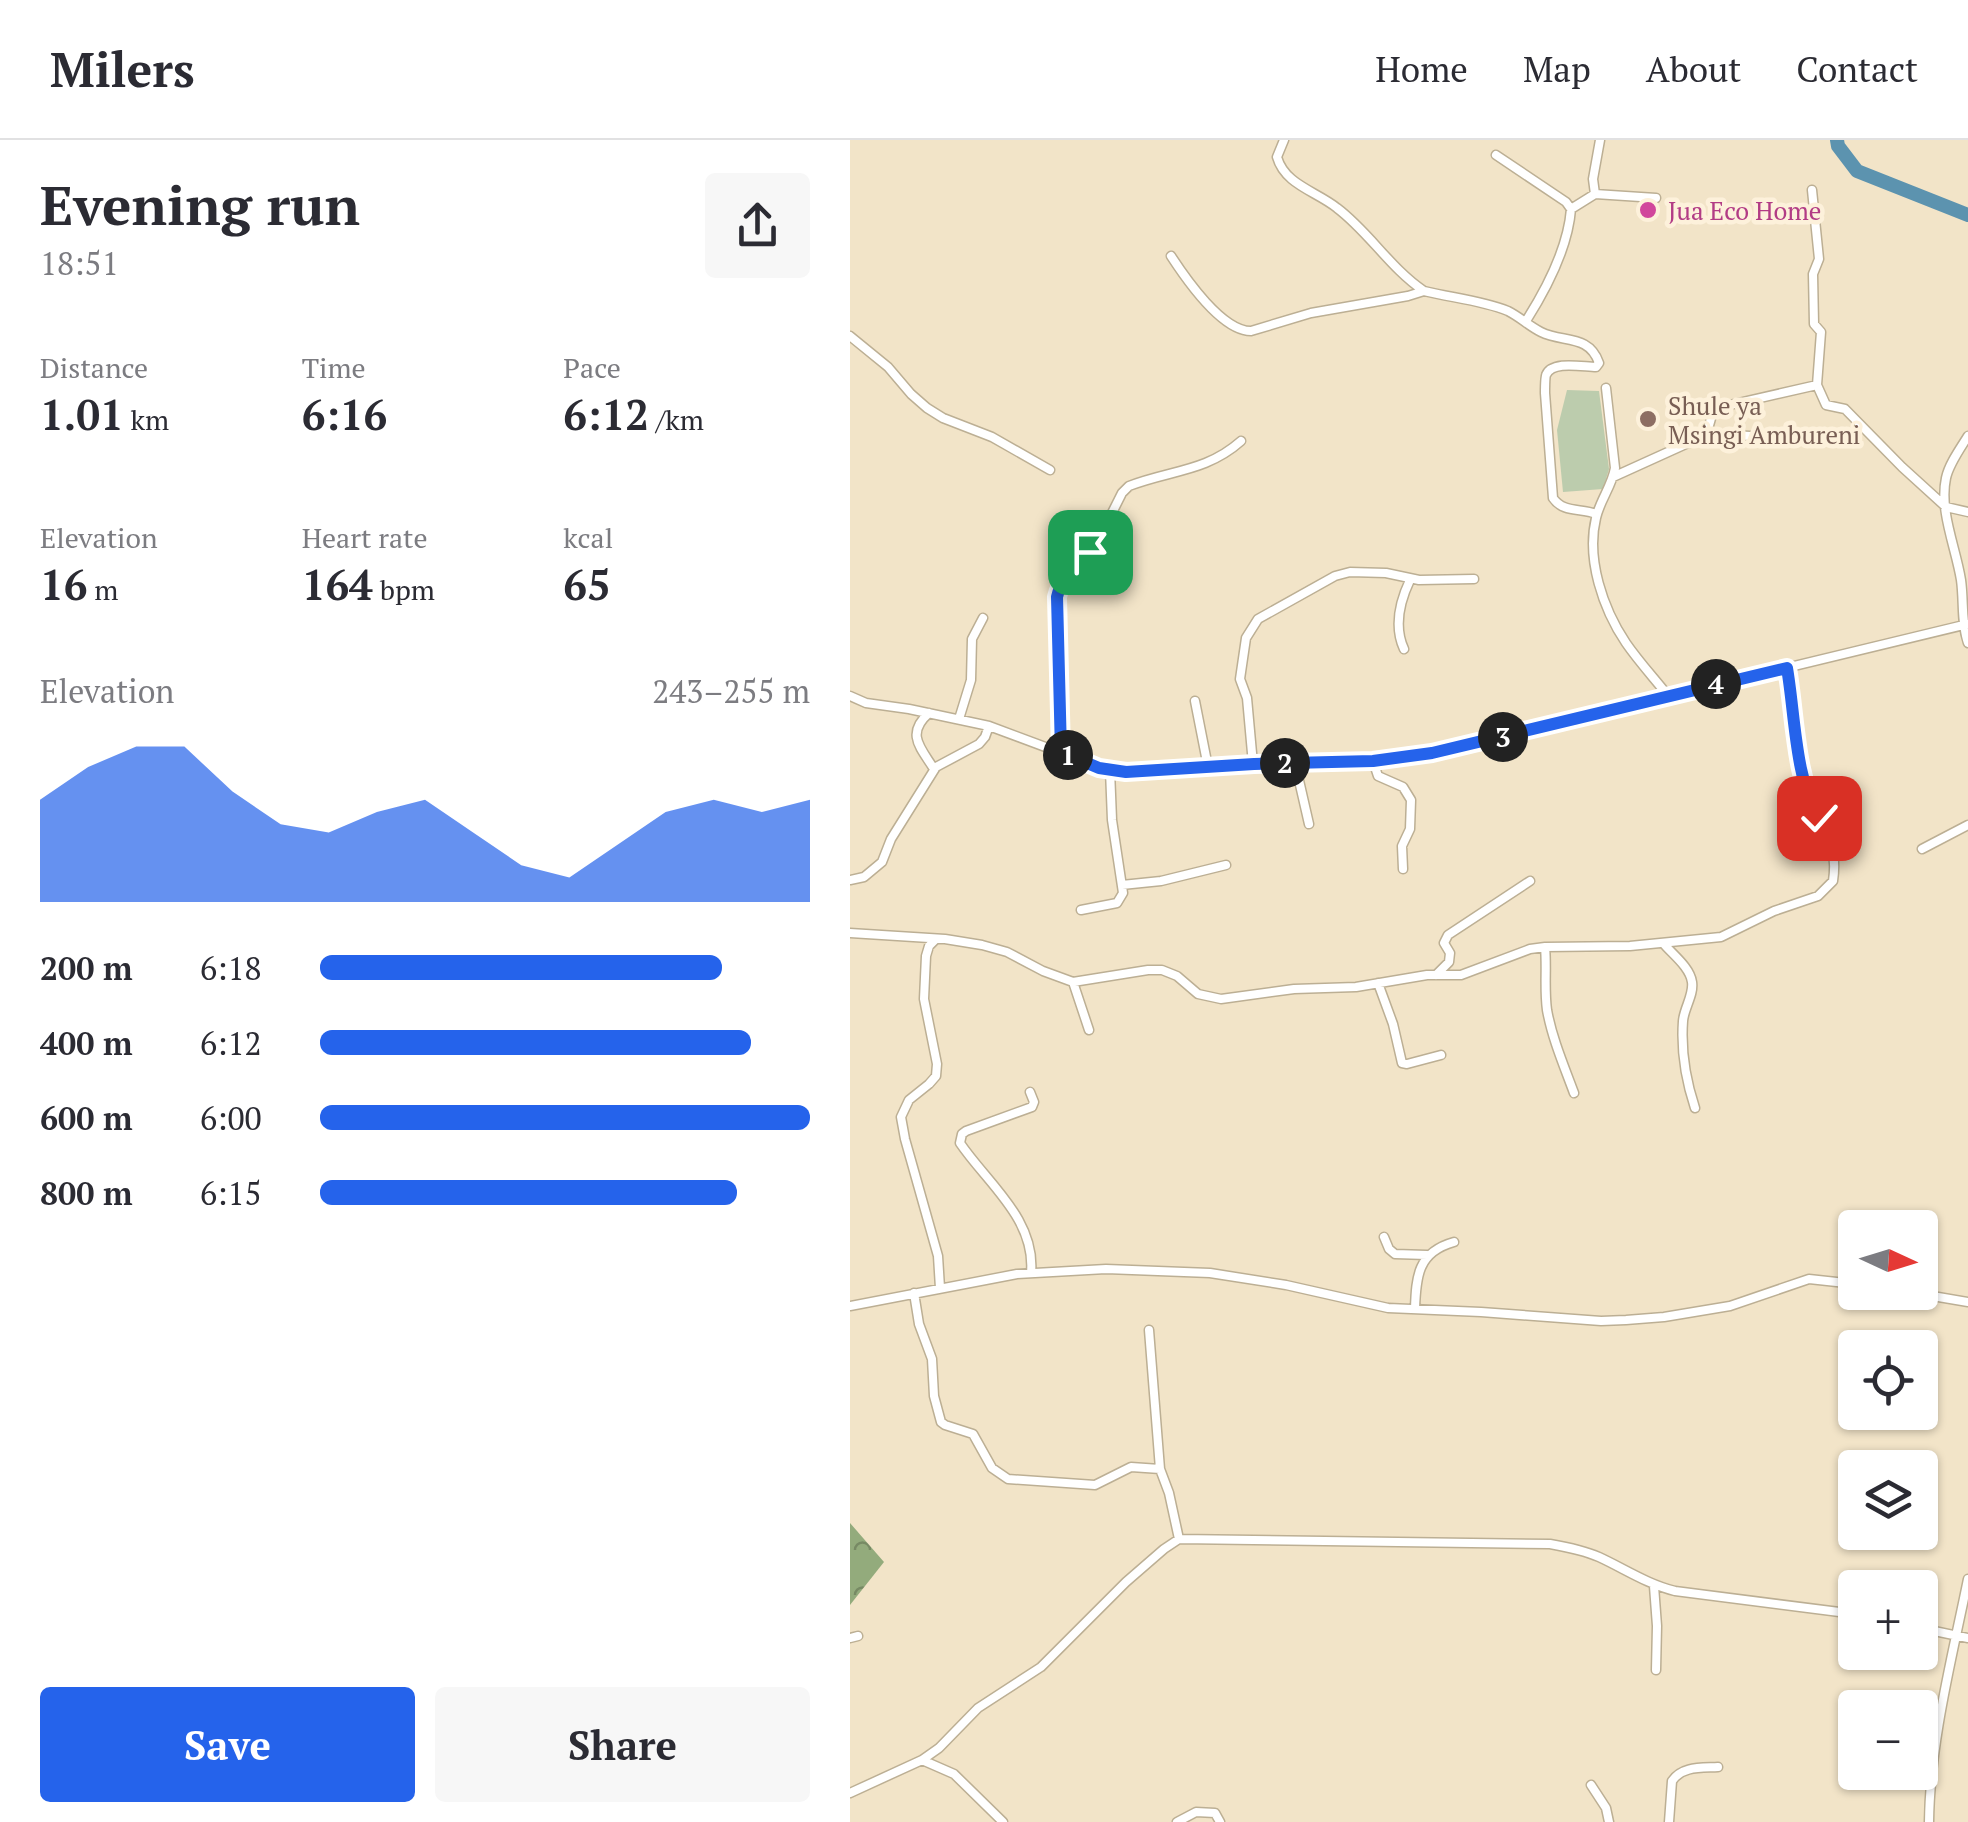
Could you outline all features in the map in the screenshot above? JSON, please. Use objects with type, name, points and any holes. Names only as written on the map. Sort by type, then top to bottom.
[{"type":"street","points":[[1284,140],[1278,157],[1293,181],[1337,207],[1406,278],[1424,291],[1492,305],[1545,334],[1584,343],[1597,356],[1596,368],[1550,369],[1544,393],[1553,498],[1565,508],[1596,514]]},
{"type":"street","points":[[1595,194],[1600,140]]},
{"type":"street","points":[[1496,155],[1571,208]]},
{"type":"street","points":[[1812,190],[1818,259],[1813,274],[1814,324],[1822,332],[1817,385],[1826,405],[1844,409],[1946,507],[1968,512]]},
{"type":"street","points":[[1526,321],[1562,250],[1571,208],[1595,194],[1656,198]]},
{"type":"street","points":[[1171,256],[1206,302],[1242,331],[1424,291]]},
{"type":"street","points":[[850,336],[928,408],[992,437],[1050,470]]},
{"type":"street","points":[[1706,436],[1712,415],[1721,407],[1817,385]]},
{"type":"street","points":[[1606,388],[1615,462],[1614,477],[1596,514],[1595,565],[1609,612],[1626,643],[1669,698]]},
{"type":"street","points":[[1614,477],[1688,442],[1732,435],[1784,438]]},
{"type":"street","points":[[1968,436],[1947,473],[1946,507],[1962,584],[1968,643]]},
{"type":"street","points":[[1061,752],[1056,613],[1063,580],[1088,554],[1130,486],[1206,464],[1241,441]]},
{"type":"street","points":[[1254,764],[1247,698],[1240,679],[1246,638],[1258,619],[1340,574],[1370,572],[1410,580],[1474,579]]},
{"type":"street","points":[[1404,649],[1398,624],[1410,580]]},
{"type":"street","points":[[959,719],[970,680],[973,637],[984,618]]},
{"type":"street","points":[[850,696],[866,703],[989,726],[1110,770],[1150,772],[1373,761],[1432,753],[1966,625]]},
{"type":"street","points":[[850,934],[982,945],[1073,982],[1162,970],[1177,976],[1198,994],[1221,1000],[1427,974],[1470,973],[1545,946],[1630,946],[1730,934],[1774,911],[1818,896],[1833,881],[1831,841],[1803,784],[1787,668]]},
{"type":"street","points":[[1195,702],[1208,768]]},
{"type":"street","points":[[929,713],[918,725],[916,738],[934,769]]},
{"type":"street","points":[[850,880],[864,877],[882,862],[891,839],[934,769],[979,744],[989,726]]},
{"type":"street","points":[[1373,761],[1378,776],[1402,787],[1410,800],[1410,829],[1402,846],[1403,869]]},
{"type":"street","points":[[1295,763],[1309,824]]},
{"type":"street","points":[[1081,910],[1118,903],[1123,893],[1112,820],[1110,770]]},
{"type":"street","points":[[1922,849],[1968,825]]},
{"type":"street","points":[[1122,886],[1226,865]]},
{"type":"street","points":[[1436,975],[1449,962],[1450,953],[1444,942],[1448,935],[1530,881]]},
{"type":"street","points":[[936,939],[928,951],[924,999],[936,1076],[909,1100],[902,1117],[938,1256],[940,1288]]},
{"type":"street","points":[[1664,943],[1686,969],[1692,983],[1683,1016],[1683,1046],[1695,1108]]},
{"type":"street","points":[[1545,946],[1548,1012],[1574,1093]]},
{"type":"street","points":[[1073,982],[1088,1030]]},
{"type":"street","points":[[1378,983],[1402,1062],[1440,1055]]},
{"type":"street","points":[[1030,1092],[1032,1106],[966,1130],[960,1143],[1003,1196],[1028,1236],[1031,1273]]},
{"type":"street","points":[[1384,1237],[1395,1254],[1428,1255]]},
{"type":"street","points":[[1415,1309],[1421,1265],[1428,1255],[1454,1242]]},
{"type":"street","points":[[850,1306],[1031,1273],[1106,1269],[1210,1273],[1302,1288],[1374,1306],[1626,1320],[1730,1306],[1809,1280],[1838,1283]]},
{"type":"street","points":[[914,1293],[919,1324],[932,1359],[934,1396],[941,1422],[973,1434],[986,1460],[1000,1476],[1094,1485],[1130,1467],[1160,1469]]},
{"type":"street","points":[[1938,1297],[1968,1302]]},
{"type":"street","points":[[1149,1330],[1160,1469],[1178,1539]]},
{"type":"street","points":[[850,1794],[922,1760],[978,1708],[1041,1667],[1109,1598],[1178,1539],[1550,1544],[1596,1555],[1654,1586],[1702,1596],[1838,1612]]},
{"type":"street","points":[[1928,1822],[1955,1636],[1968,1579]]},
{"type":"street","points":[[1654,1586],[1656,1670]]},
{"type":"street","points":[[1938,1632],[1968,1638]]},
{"type":"street","points":[[922,1760],[954,1774],[1003,1822]]},
{"type":"street","points":[[1670,1822],[1675,1776],[1718,1767]]},
{"type":"street","points":[[1592,1784],[1609,1822]]},
{"type":"street","points":[[1177,1822],[1196,1812],[1216,1813],[1220,1822]]},
{"type":"green space","points":[[1567,390],[1599,391],[1609,469],[1603,489],[1563,492],[1557,430]]},
{"type":"green space","points":[[850,1523],[884,1562],[850,1605]]},
{"type":"waterway","points":[[1837,140],[1857,171],[1968,215]]},
{"type":"place","name":"Jua Eco Home","points":[[1648,210]]},
{"type":"place","name":"Shule ya Msingi Ambureni","points":[[1648,419]]},
{"type":"route","points":[[1090,552],[1066,576],[1057,597],[1061,752],[1099,768],[1150,772],[1373,761],[1432,753],[1787,668],[1803,784],[1819,818]]}]
